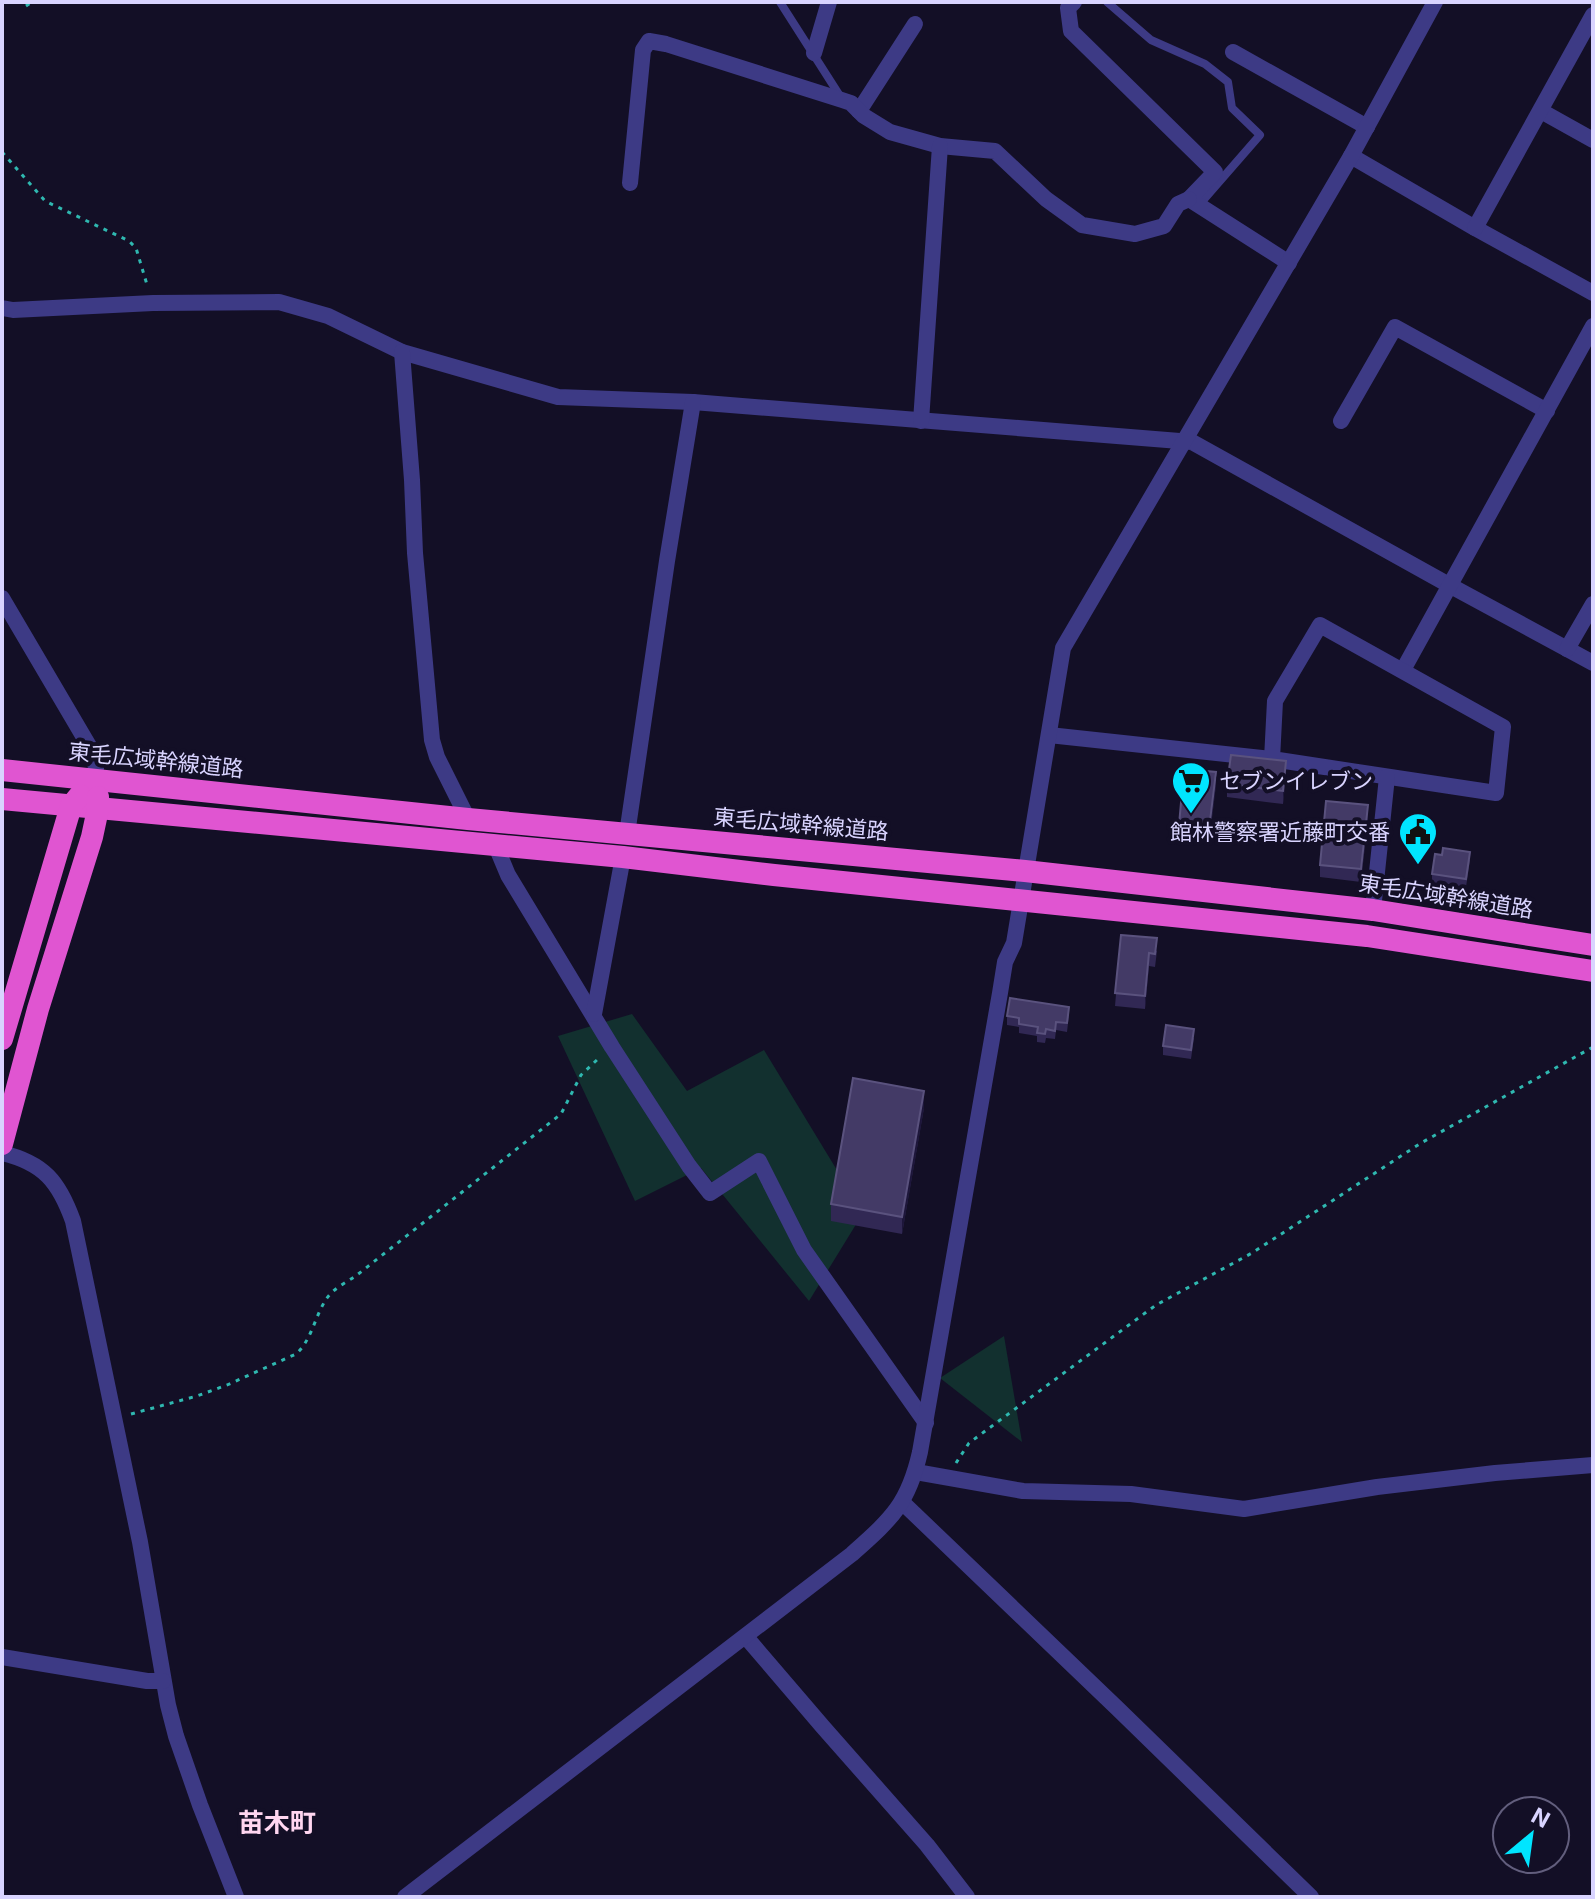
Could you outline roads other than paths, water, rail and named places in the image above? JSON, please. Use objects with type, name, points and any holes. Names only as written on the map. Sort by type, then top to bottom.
[{"type":"highway","name":"東毛広域幹線道路","points":[[2,770],[468,819],[1025,871],[1373,910],[1593,945]]},
{"type":"highway","points":[[2,1039],[71,806],[95,780]]},
{"type":"highway","points":[[2,1144],[38,1009],[90,846],[98,809],[95,780]]},
{"type":"highway","points":[[2,799],[495,844],[1367,936],[1593,971]]},
{"type":"street","points":[[814,53],[829,2]]},
{"type":"street","points":[[1074,2],[1068,8],[1071,31],[1215,172],[1194,202]]},
{"type":"street","points":[[405,1897],[852,1554],[903,1503],[916,1472],[926,1423],[1005,962],[1014,943],[1063,648],[1351,156],[1435,2]]},
{"type":"street","points":[[1475,228],[1593,15]]},
{"type":"street","points":[[859,111],[915,24]]},
{"type":"street","points":[[630,183],[643,50],[649,41],[851,103],[875,124],[890,132],[940,146],[995,151],[1046,199],[1082,225],[1135,234],[1164,226],[1178,204],[1194,202],[1289,263]]},
{"type":"street","points":[[1233,52],[1367,127]]},
{"type":"street","points":[[1541,111],[1593,140]]},
{"type":"street","points":[[921,421],[940,146]]},
{"type":"street","points":[[1351,156],[1593,293]]},
{"type":"street","points":[[2,308],[279,302],[328,316],[402,352],[558,397],[693,402],[1192,442],[1593,663]]},
{"type":"street","points":[[1403,670],[1593,326]]},
{"type":"street","points":[[1341,421],[1395,327],[1547,411]]},
{"type":"street","points":[[402,352],[415,553],[432,740],[437,757],[468,819]]},
{"type":"street","points":[[627,834],[693,402]]},
{"type":"street","points":[[2,598],[92,751],[95,780]]},
{"type":"street","points":[[1567,649],[1593,604]]},
{"type":"street","points":[[1049,735],[1272,759],[1496,793],[1503,727],[1320,625],[1275,701],[1272,759]]},
{"type":"street","points":[[1373,910],[1387,777]]},
{"type":"street","points":[[495,844],[508,875],[612,1047],[689,1166],[710,1193],[759,1161],[804,1250],[926,1423]]},
{"type":"street","points":[[594,1014],[623,857]]},
{"type":"street","points":[[2,1153],[25,1159],[45,1172],[66,1202],[77,1236],[146,1572],[163,1681],[176,1736],[236,1897]]},
{"type":"street","points":[[916,1472],[1023,1491],[1131,1494],[1244,1509],[1377,1487],[1593,1465]]},
{"type":"street","points":[[903,1503],[1311,1897]]},
{"type":"street","points":[[746,1637],[927,1845],[967,1897]]},
{"type":"street","points":[[2,1657],[163,1681]]},
{"type":"lane","points":[[780,2],[842,100]]},
{"type":"lane","points":[[1107,2],[1151,40],[1205,64],[1228,82],[1232,108],[1260,135],[1194,202]]},
{"type":"place","name":"セブンイレブン","points":[[1191,815]]},
{"type":"place","name":"館林警察署近藤町交番","points":[[1418,866]]},
{"type":"district","name":"苗木町","points":[[277,1822]]}]
